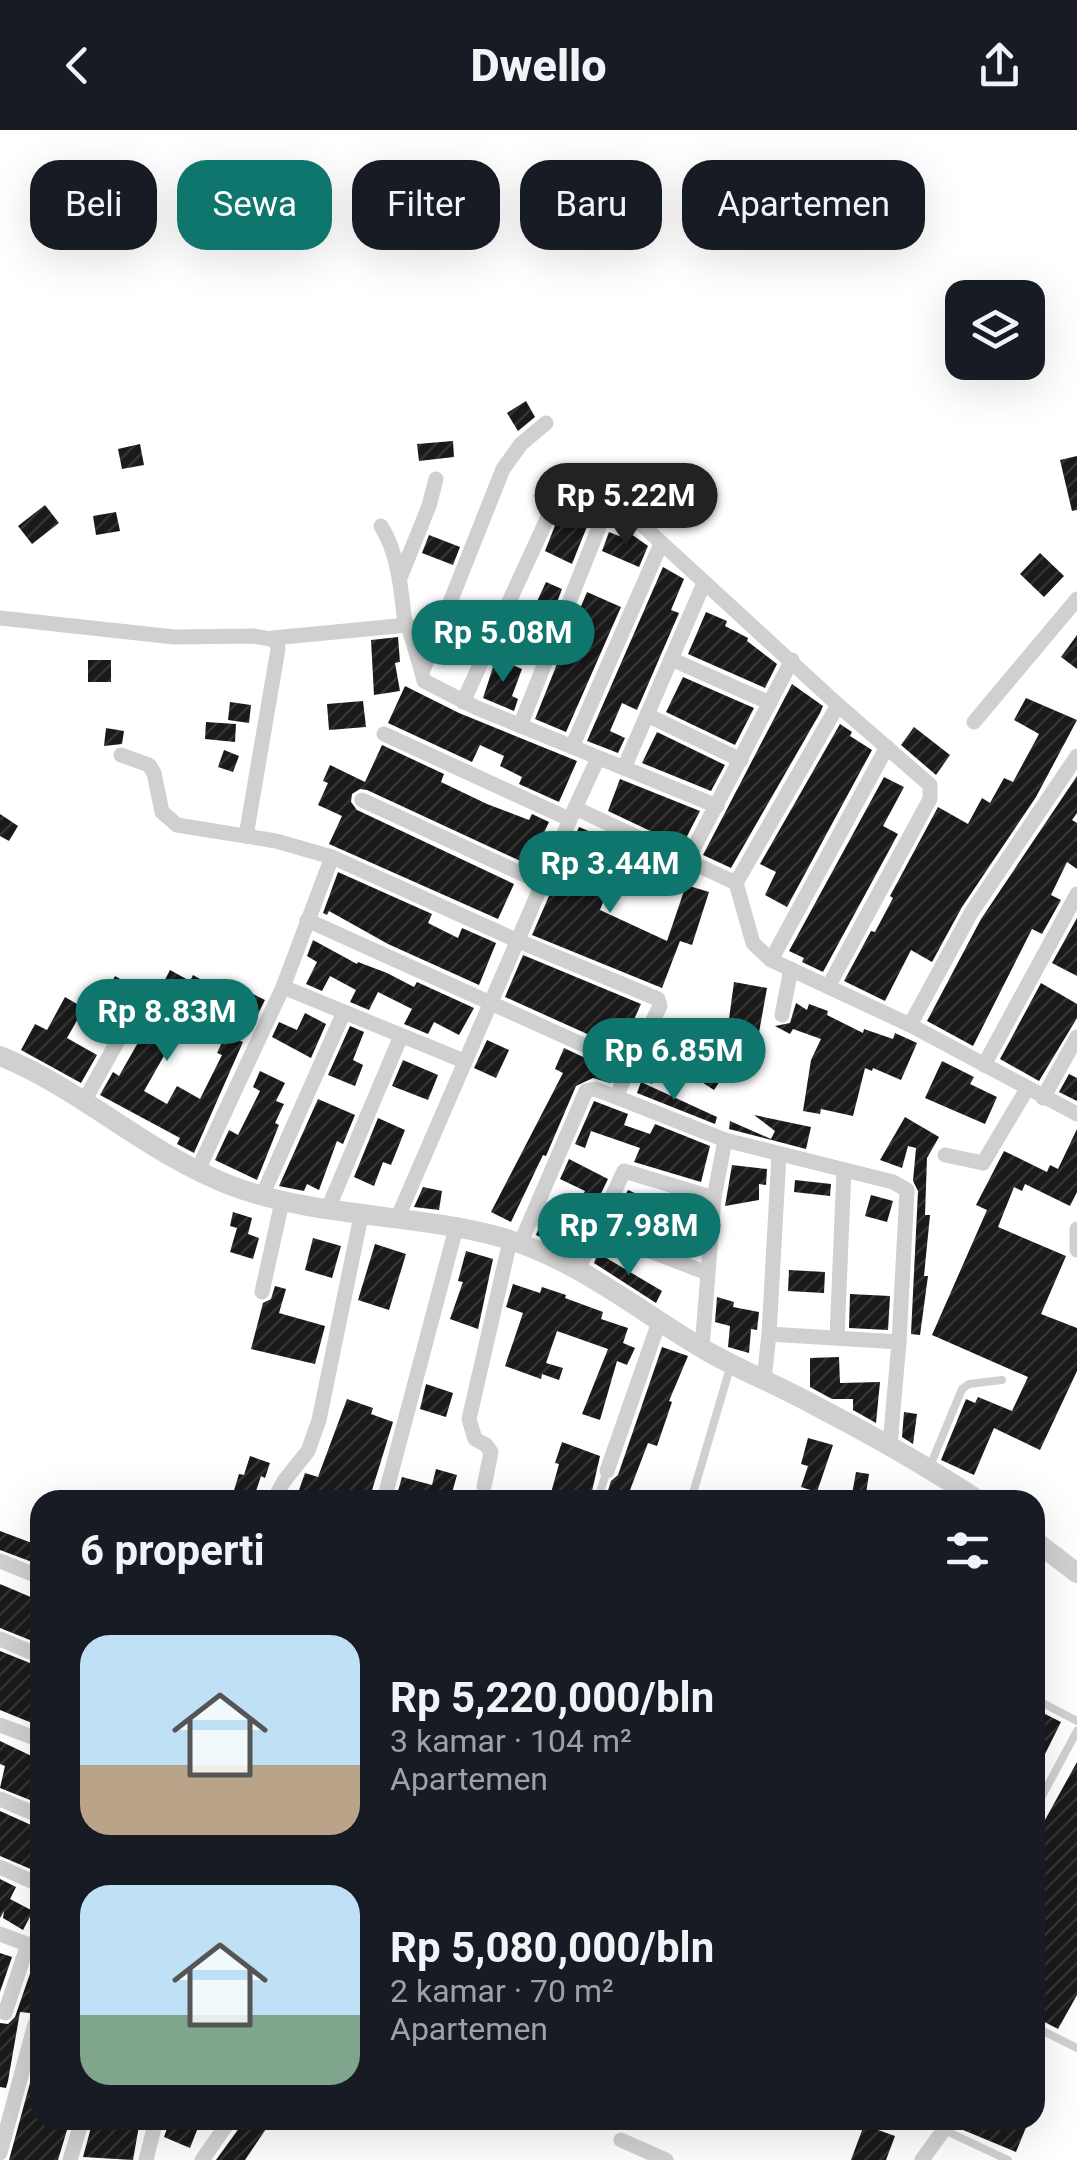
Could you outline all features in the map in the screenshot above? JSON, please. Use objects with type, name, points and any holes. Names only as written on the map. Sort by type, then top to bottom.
[{"type":"street","points":[[422,673],[503,469],[521,444],[546,423]]},
{"type":"street","points":[[400,578],[430,506],[436,479]]},
{"type":"street","points":[[464,702],[554,506]]},
{"type":"street","points":[[520,726],[603,516],[616,515],[640,524],[838,705],[927,779],[932,795],[828,987]]},
{"type":"street","points":[[381,526],[400,578],[405,624]]},
{"type":"street","points":[[572,747],[661,544]]},
{"type":"street","points":[[624,768],[704,582]]},
{"type":"street","points":[[974,722],[1077,598]]},
{"type":"street","points":[[0,618],[174,636],[274,638],[405,624],[411,628],[425,682],[520,726],[717,806]]},
{"type":"street","points":[[246,836],[278,649],[274,638]]},
{"type":"street","points":[[671,659],[770,702]]},
{"type":"street","points":[[688,859],[792,660]]},
{"type":"street","points":[[838,705],[736,884],[752,943],[772,960],[910,1024],[1077,1114]]},
{"type":"street","points":[[647,715],[741,760]]},
{"type":"street","points":[[384,734],[688,859],[736,884]]},
{"type":"street","points":[[772,960],[888,747]]},
{"type":"street","points":[[121,755],[150,766],[162,812],[177,825],[246,836],[332,857],[658,999],[660,1006],[616,1097]]},
{"type":"street","points":[[910,1024],[972,913],[1077,756]]},
{"type":"street","points":[[397,1220],[540,882],[598,758]]},
{"type":"street","points":[[362,800],[540,882]]},
{"type":"street","points":[[197,1172],[283,987],[332,857]]},
{"type":"street","points":[[984,1065],[1077,894]]},
{"type":"street","points":[[306,920],[491,1000],[630,1066]]},
{"type":"street","points":[[782,1015],[792,969]]},
{"type":"street","points":[[283,987],[464,1060]]},
{"type":"street","points":[[83,1103],[139,1002]]},
{"type":"street","points":[[262,1292],[272,1199],[344,1012]]},
{"type":"street","points":[[327,1211],[402,1036]]},
{"type":"street","points":[[1043,1098],[1077,1037]]},
{"type":"street","points":[[0,1056],[41,1076],[197,1172],[272,1199],[327,1211],[456,1228],[515,1242],[578,1270],[702,1348],[890,1445],[962,1490]]},
{"type":"street","points":[[484,1487],[491,1452],[486,1444],[475,1440],[469,1419],[515,1242],[586,1090],[594,1089],[725,1140],[893,1182],[907,1190],[890,1445]]},
{"type":"street","points":[[945,1155],[983,1163],[1027,1089]]},
{"type":"street","points":[[702,1348],[714,1198],[725,1140]]},
{"type":"street","points":[[764,1380],[778,1155]]},
{"type":"street","points":[[837,1338],[844,1170]]},
{"type":"street","points":[[578,1270],[624,1171],[714,1198]]},
{"type":"street","points":[[281,1490],[308,1451],[318,1420],[361,1216]]},
{"type":"street","points":[[387,1490],[456,1228]]},
{"type":"street","points":[[1077,1229],[1077,1250]]},
{"type":"street","points":[[596,1230],[706,1273]]},
{"type":"street","points":[[607,1471],[659,1322]]},
{"type":"street","points":[[768,1334],[898,1342]]},
{"type":"street","points":[[1045,1549],[1077,1573]]},
{"type":"street","points":[[0,1561],[30,1573]]},
{"type":"street","points":[[0,1640],[30,1652]]},
{"type":"street","points":[[0,1724],[30,1736]]},
{"type":"street","points":[[0,1798],[30,1812]]},
{"type":"street","points":[[0,1867],[30,1880]]},
{"type":"street","points":[[0,1934],[30,1945]]},
{"type":"street","points":[[30,1955],[3,2012],[30,2022]]},
{"type":"street","points":[[0,2153],[30,2049]]},
{"type":"street","points":[[70,2160],[79,2130]]},
{"type":"street","points":[[146,2160],[154,2130]]},
{"type":"street","points":[[202,2160],[223,2130]]},
{"type":"street","points":[[922,2160],[944,2130]]},
{"type":"street","points":[[621,2140],[666,2160]]},
{"type":"lane","points":[[694,1490],[732,1364]]},
{"type":"lane","points":[[929,1469],[962,1389],[969,1384],[1002,1380]]},
{"type":"lane","points":[[600,1490],[607,1471]]},
{"type":"lane","points":[[1045,1704],[1077,1721]]},
{"type":"lane","points":[[1045,1791],[1077,1732]]},
{"type":"lane","points":[[1045,2032],[1077,2048]]},
{"type":"lane","points":[[949,2130],[1008,2160]]},
{"type":"building","points":[[526,401],[535,417],[518,431],[507,413]]},
{"type":"building","points":[[453,441],[454,457],[419,461],[417,444]]},
{"type":"building","points":[[140,444],[144,465],[122,469],[118,449]]},
{"type":"building","points":[[1077,456],[1077,510],[1072,511],[1060,460]]},
{"type":"building","points":[[565,500],[592,514],[572,564],[545,551]]},
{"type":"building","points":[[45,505],[59,523],[32,544],[18,526]]},
{"type":"building","points":[[116,512],[120,531],[96,535],[93,516]]},
{"type":"building","points":[[627,531],[648,546],[639,567],[602,551],[609,532],[624,538]]},
{"type":"building","points":[[429,535],[460,547],[453,565],[422,553]]},
{"type":"building","points":[[1040,553],[1064,576],[1044,597],[1020,574]]},
{"type":"building","points":[[663,567],[684,579],[671,610],[679,613],[637,710],[622,703],[610,731],[625,738],[618,753],[587,741]]},
{"type":"building","points":[[546,582],[562,589],[546,631],[527,623]]},
{"type":"building","points":[[587,592],[621,607],[566,732],[535,719]]},
{"type":"building","points":[[706,612],[727,621],[725,626],[748,638],[777,664],[765,688],[688,654]]},
{"type":"building","points":[[1077,635],[1077,669],[1061,657]]},
{"type":"building","points":[[398,637],[400,662],[395,663],[400,691],[374,695],[371,640]]},
{"type":"building","points":[[496,658],[522,669],[512,696],[518,699],[514,711],[483,698]]},
{"type":"building","points":[[88,660],[111,660],[111,682],[88,682]]},
{"type":"building","points":[[683,677],[754,708],[735,745],[666,712]]},
{"type":"building","points":[[792,684],[823,706],[731,868],[703,855]]},
{"type":"building","points":[[405,686],[459,713],[577,761],[559,802],[519,784],[522,777],[500,766],[504,756],[480,745],[472,762],[388,723]]},
{"type":"building","points":[[1026,698],[1077,720],[1036,797],[962,907],[932,962],[911,950],[885,1001],[844,981],[871,931],[875,932],[938,807],[968,824],[982,798],[990,803],[1004,778],[1013,782],[1039,734],[1014,720]]},
{"type":"building","points":[[363,701],[366,727],[329,730],[327,704]]},
{"type":"building","points":[[230,702],[251,705],[249,723],[228,720]]},
{"type":"building","points":[[206,722],[236,724],[235,742],[205,739]]},
{"type":"building","points":[[840,724],[852,732],[850,736],[872,750],[787,907],[765,895],[776,872],[760,864]]},
{"type":"building","points":[[914,727],[950,755],[936,775],[901,745]]},
{"type":"building","points":[[106,728],[124,731],[122,744],[104,746]]},
{"type":"building","points":[[657,732],[725,765],[711,791],[642,763]]},
{"type":"building","points":[[382,745],[444,774],[441,782],[487,804],[529,820],[532,814],[549,822],[529,865],[367,790],[352,794],[351,802],[357,810],[514,884],[498,919],[329,844],[342,816],[318,805],[328,783],[323,781],[330,765],[365,782]]},
{"type":"building","points":[[224,750],[239,756],[233,772],[218,767]]},
{"type":"building","points":[[1077,776],[1077,813],[1072,820],[1077,823],[1077,869],[1067,862],[1051,895],[1061,900],[1042,934],[1032,929],[973,1046],[927,1021],[981,919]]},
{"type":"building","points":[[884,777],[904,787],[883,826],[898,834],[823,972],[789,951]]},
{"type":"building","points":[[620,779],[700,811],[682,846],[608,811]]},
{"type":"building","points":[[0,814],[18,826],[9,841],[0,836]]},
{"type":"building","points":[[579,827],[598,835],[596,841],[623,852],[600,910],[667,941],[686,885],[709,892],[692,945],[680,941],[662,988],[532,935]]},
{"type":"building","points":[[338,872],[432,914],[428,923],[458,938],[462,928],[496,943],[479,985],[388,944],[329,911],[327,915],[323,913]]},
{"type":"building","points":[[1077,918],[1077,976],[1052,963]]},
{"type":"building","points":[[313,940],[357,964],[414,987],[417,982],[474,1008],[459,1035],[434,1022],[428,1034],[404,1024],[412,1009],[378,992],[369,1010],[350,1002],[356,990],[330,976],[322,991],[306,984],[317,962],[307,956]]},
{"type":"building","points":[[523,955],[641,1004],[622,1046],[625,1051],[505,997]]},
{"type":"building","points":[[170,970],[190,981],[193,975],[216,988],[205,1007],[181,993],[166,1021],[172,1024],[162,1043],[169,1047],[144,1091],[167,1104],[177,1086],[200,1099],[222,1055],[217,1053],[226,1034],[243,1042],[194,1153],[177,1144],[180,1138],[100,1095],[113,1072],[119,1076],[144,1032],[140,1030],[150,1004],[148,996],[140,992],[132,994],[124,1007],[104,996],[115,976],[155,999]]},
{"type":"building","points":[[229,982],[265,1000],[255,1020],[236,1010],[239,1003],[223,995]]},
{"type":"building","points":[[734,982],[767,988],[758,1038],[727,1034]]},
{"type":"building","points":[[1041,983],[1077,1004],[1077,1018],[1039,1081],[1000,1059]]},
{"type":"building","points":[[65,997],[84,1008],[67,1038],[97,1055],[81,1083],[21,1050],[35,1024],[47,1030]]},
{"type":"building","points":[[796,1003],[807,1010],[809,1004],[828,1011],[827,1015],[863,1033],[864,1029],[893,1039],[895,1033],[917,1043],[901,1080],[865,1068],[853,1116],[821,1109],[820,1114],[803,1111],[811,1060],[821,1039],[793,1029],[790,1034],[775,1026],[790,1023]]},
{"type":"building","points":[[305,1013],[326,1024],[311,1058],[272,1037],[279,1022],[297,1030]]},
{"type":"building","points":[[350,1026],[364,1032],[353,1060],[363,1065],[355,1086],[328,1075]]},
{"type":"building","points":[[487,1040],[509,1050],[496,1078],[474,1068]]},
{"type":"building","points":[[564,1048],[615,1072],[610,1083],[593,1078],[576,1086],[546,1156],[543,1155],[511,1222],[491,1212],[563,1073],[555,1069]]},
{"type":"building","points":[[647,1057],[661,1064],[652,1084],[637,1077]]},
{"type":"building","points":[[403,1060],[438,1075],[428,1100],[392,1086]]},
{"type":"building","points":[[942,1061],[974,1077],[970,1084],[997,1097],[985,1124],[925,1098]]},
{"type":"building","points":[[700,1062],[722,1078],[714,1090],[691,1075]]},
{"type":"building","points":[[260,1071],[285,1083],[276,1101],[284,1104],[275,1123],[279,1125],[257,1180],[215,1160],[229,1130],[238,1135],[260,1091],[253,1087]]},
{"type":"building","points":[[1069,1074],[1077,1078],[1077,1101],[1059,1092]]},
{"type":"building","points":[[641,1082],[717,1117],[715,1124],[637,1093]]},
{"type":"building","points":[[318,1099],[355,1115],[343,1144],[337,1141],[319,1190],[307,1184],[304,1191],[279,1186]]},
{"type":"building","points":[[594,1101],[628,1114],[624,1125],[650,1134],[655,1124],[710,1146],[701,1182],[634,1162],[640,1148],[591,1131],[585,1148],[575,1144]]},
{"type":"building","points":[[754,1115],[811,1127],[806,1149],[729,1129],[730,1121],[771,1139],[775,1131]]},
{"type":"building","points":[[905,1117],[939,1137],[927,1158],[925,1215],[930,1215],[924,1276],[928,1276],[920,1335],[911,1334],[918,1191],[913,1181],[916,1148],[908,1146],[902,1168],[880,1160]]},
{"type":"building","points":[[378,1118],[405,1130],[391,1165],[383,1162],[374,1186],[354,1177]]},
{"type":"building","points":[[1077,1129],[1077,1192],[1070,1206],[1025,1184],[1022,1191],[1014,1187],[998,1227],[1066,1256],[1041,1314],[1077,1328],[1077,1371],[1040,1450],[994,1428],[974,1475],[941,1460],[966,1399],[975,1403],[978,1397],[1012,1411],[1028,1377],[932,1335],[987,1210],[976,1205],[1004,1151],[1047,1172],[1050,1165],[1058,1169]]},
{"type":"building","points":[[569,1159],[608,1179],[587,1217],[576,1211],[585,1191],[560,1179]]},
{"type":"building","points":[[732,1165],[767,1169],[766,1185],[759,1184],[759,1200],[725,1206]]},
{"type":"building","points":[[795,1180],[831,1184],[830,1196],[794,1192]]},
{"type":"building","points":[[423,1187],[442,1191],[439,1210],[414,1207]]},
{"type":"building","points":[[628,1190],[672,1209],[658,1242],[612,1223]]},
{"type":"building","points":[[871,1195],[893,1201],[887,1222],[865,1216]]},
{"type":"building","points":[[233,1212],[252,1218],[248,1234],[259,1238],[253,1259],[230,1252],[237,1228],[230,1226]]},
{"type":"building","points":[[540,1225],[577,1246],[574,1252],[536,1235]]},
{"type":"building","points":[[313,1238],[341,1246],[332,1278],[305,1270]]},
{"type":"building","points":[[375,1244],[406,1254],[389,1310],[358,1300]]},
{"type":"building","points":[[466,1251],[493,1259],[478,1329],[450,1319],[463,1282],[458,1281]]},
{"type":"building","points":[[598,1253],[662,1291],[656,1303],[594,1263]]},
{"type":"building","points":[[789,1270],[825,1272],[824,1293],[788,1291]]},
{"type":"building","points":[[513,1284],[540,1293],[542,1287],[566,1295],[565,1298],[603,1312],[601,1319],[628,1328],[623,1343],[635,1348],[627,1365],[617,1361],[600,1420],[582,1414],[608,1349],[557,1331],[546,1363],[563,1368],[559,1380],[542,1374],[541,1379],[505,1366],[523,1313],[506,1307]]},
{"type":"building","points":[[275,1286],[286,1289],[279,1313],[325,1326],[315,1364],[251,1349],[263,1303],[271,1299]]},
{"type":"building","points":[[850,1294],[890,1296],[888,1330],[849,1328]]},
{"type":"building","points":[[717,1297],[734,1302],[733,1307],[759,1312],[757,1330],[751,1329],[749,1353],[728,1347],[730,1326],[715,1322]]},
{"type":"building","points":[[662,1347],[688,1356],[669,1401],[672,1402],[657,1446],[648,1443],[630,1490],[608,1490],[618,1475]]},
{"type":"building","points":[[839,1357],[840,1383],[880,1382],[876,1423],[853,1410],[853,1399],[832,1399],[810,1387],[810,1358]]},
{"type":"building","points":[[426,1384],[453,1393],[446,1417],[420,1409]]},
{"type":"building","points":[[347,1399],[373,1408],[371,1414],[393,1422],[372,1490],[299,1490],[305,1473],[318,1477]]},
{"type":"building","points":[[904,1412],[917,1414],[913,1444],[902,1437]]},
{"type":"building","points":[[808,1438],[833,1445],[818,1490],[801,1487],[808,1466],[801,1464]]},
{"type":"building","points":[[562,1442],[600,1456],[592,1490],[552,1490],[559,1464],[555,1463]]},
{"type":"building","points":[[250,1456],[270,1463],[256,1490],[234,1490],[239,1474],[244,1475]]},
{"type":"building","points":[[436,1469],[457,1475],[453,1490],[398,1490],[402,1477],[432,1485]]},
{"type":"building","points":[[856,1472],[869,1474],[867,1490],[853,1490]]},
{"type":"building","points":[[0,1531],[30,1542],[30,1561],[0,1550]]},
{"type":"building","points":[[0,1584],[30,1597],[30,1640],[0,1628]]},
{"type":"building","points":[[0,1651],[30,1663],[30,1722],[0,1710]]},
{"type":"building","points":[[1045,1714],[1061,1722],[1045,1754]]},
{"type":"building","points":[[0,1741],[30,1755],[30,1800],[0,1788],[5,1766],[0,1764]]},
{"type":"building","points":[[1077,1762],[1077,1995],[1058,2029],[1045,2022],[1045,1820]]},
{"type":"building","points":[[0,1811],[30,1824],[30,1869],[0,1856]]},
{"type":"building","points":[[0,1879],[16,1887],[10,1899],[30,1909],[30,1917],[23,1930],[3,1918],[4,1911],[0,1918]]},
{"type":"building","points":[[0,1953],[12,1957],[0,1992]]},
{"type":"building","points":[[30,1974],[30,2013],[20,2012],[8,2081],[6,2088],[0,2087],[0,2023],[8,2024],[15,2017]]},
{"type":"building","points":[[30,2083],[30,2130],[67,2130],[58,2160],[9,2160]]},
{"type":"building","points":[[90,2130],[138,2130],[133,2160],[83,2157]]},
{"type":"building","points":[[166,2130],[197,2130],[190,2148],[164,2137]]},
{"type":"building","points":[[238,2130],[265,2130],[245,2160],[216,2160]]},
{"type":"building","points":[[862,2130],[895,2136],[886,2160],[851,2160]]},
{"type":"building","points":[[963,2130],[1025,2130],[1016,2152]]}]
